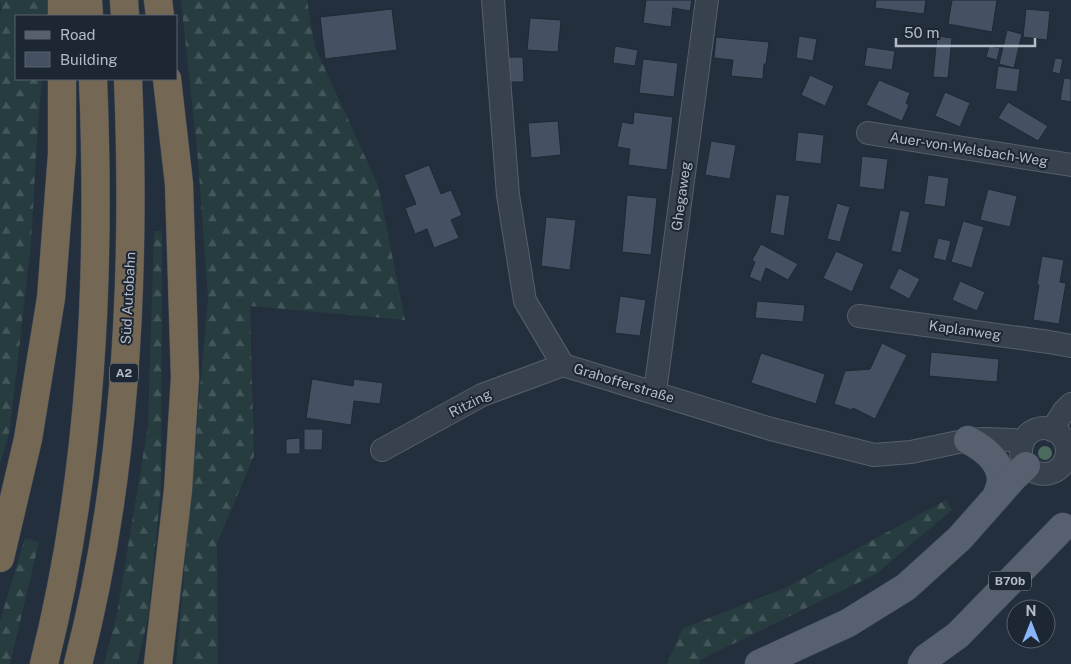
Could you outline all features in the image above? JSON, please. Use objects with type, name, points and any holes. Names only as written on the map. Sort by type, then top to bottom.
[{"type":"highway","points":[[62,0],[62,15]]},
{"type":"highway","points":[[88,0],[89,15]]},
{"type":"highway","points":[[124,0],[125,15]]},
{"type":"highway","points":[[158,0],[160,15]]},
{"type":"highway","points":[[0,558],[28,439],[51,298],[62,154],[62,80]]},
{"type":"highway","name":"A2","points":[[44,664],[72,534],[87,417],[94,292],[95,130],[93,80]]},
{"type":"highway","name":"Süd Autobahn","points":[[78,664],[86,635],[106,529],[120,422],[130,285],[131,213],[128,80]]},
{"type":"highway","points":[[158,664],[178,490],[185,378],[179,184],[167,80]]},
{"type":"main road","points":[[968,440],[980,446],[999,469],[1001,481],[997,496]]},
{"type":"main road","points":[[759,664],[848,623],[906,587],[960,538],[1014,477],[1024,456]]},
{"type":"main road","name":"B70b","points":[[922,664],[926,658],[958,635],[1062,527]]},
{"type":"main road","name":"B70b","points":[[943,664],[958,635]]},
{"type":"street","name":"Grahofferstraße","points":[[493,0],[508,195],[525,301],[563,365],[771,429],[874,455],[911,452],[968,440],[1000,439],[1013,440],[1024,456]]},
{"type":"street","name":"Ghegaweg","points":[[655,392],[706,0]]},
{"type":"street","name":"Auer-von-Welsbach-Weg","points":[[868,134],[1071,164]]},
{"type":"street","name":"Kaplanweg","points":[[858,316],[1071,346]]},
{"type":"street","name":"Ritzing","points":[[382,450],[482,395],[563,365]]},
{"type":"street","points":[[1052,430],[1064,411],[1071,404]]},
{"type":"street","points":[[1041,429],[1052,430],[1062,438],[1066,447],[1067,468],[1043,474],[1032,471],[1024,456],[1024,440],[1031,432],[1041,429]]},
{"type":"green space","points":[[0,0],[48,0],[49,15],[15,15],[15,80],[42,80],[31,242],[10,429],[0,464],[0,13],[2,10]]},
{"type":"green space","points":[[181,0],[307,0],[315,47],[378,185],[405,320],[250,306],[254,456],[217,543],[218,664],[176,664],[208,298],[198,160]]},
{"type":"green space","points":[[154,231],[162,231],[161,488],[148,618],[137,664],[104,664],[117,613],[148,425]]},
{"type":"green space","points":[[946,500],[952,510],[876,574],[700,660],[699,664],[667,664],[682,629],[785,588]]},
{"type":"green space","points":[[25,538],[39,542],[10,664],[0,664],[0,621]]},
{"type":"building","points":[[646,0],[692,0],[690,11],[673,8],[671,27],[643,23]]},
{"type":"building","points":[[876,0],[926,0],[924,14],[875,8]]},
{"type":"building","points":[[952,0],[997,0],[992,32],[948,24]]},
{"type":"building","points":[[392,9],[397,50],[325,59],[320,17]]},
{"type":"building","points":[[1026,9],[1050,11],[1047,40],[1023,37]]},
{"type":"building","points":[[530,18],[561,20],[558,52],[527,50]]},
{"type":"building","points":[[1007,30],[1022,34],[1014,68],[999,64]]},
{"type":"building","points":[[799,36],[817,39],[813,61],[796,58]]},
{"type":"building","points":[[937,36],[952,38],[948,78],[933,77]]},
{"type":"building","points":[[716,37],[769,42],[763,79],[731,76],[733,60],[714,58]]},
{"type":"building","points":[[615,46],[638,50],[635,66],[613,63]]},
{"type":"building","points":[[989,46],[1000,48],[997,60],[986,57]]},
{"type":"building","points":[[867,47],[895,51],[892,70],[864,66]]},
{"type":"building","points":[[506,57],[523,57],[524,82],[506,82]]},
{"type":"building","points":[[1055,58],[1063,59],[1060,74],[1052,72]]},
{"type":"building","points":[[643,59],[678,63],[674,97],[639,93]]},
{"type":"building","points":[[998,66],[1020,69],[1017,92],[995,89]]},
{"type":"building","points":[[810,75],[834,86],[825,106],[801,95]]},
{"type":"building","points":[[1064,78],[1071,79],[1071,102],[1060,100]]},
{"type":"building","points":[[879,80],[910,93],[906,103],[909,105],[902,121],[866,105]]},
{"type":"building","points":[[945,92],[970,103],[960,127],[935,116]]},
{"type":"building","points":[[1008,102],[1048,126],[1038,141],[998,118]]},
{"type":"building","points":[[634,112],[673,117],[667,170],[628,165],[630,149],[617,147],[622,122],[633,124]]},
{"type":"building","points":[[558,121],[561,155],[531,158],[528,123]]},
{"type":"building","points":[[798,132],[824,135],[821,164],[795,161]]},
{"type":"building","points":[[711,141],[736,145],[730,179],[705,175]]},
{"type":"building","points":[[862,156],[888,159],[884,190],[859,187]]},
{"type":"building","points":[[429,165],[441,194],[451,190],[462,215],[451,220],[459,238],[434,248],[427,229],[415,234],[405,208],[416,204],[404,175]]},
{"type":"building","points":[[928,175],[949,178],[945,207],[924,204]]},
{"type":"building","points":[[988,189],[1017,196],[1010,227],[980,220]]},
{"type":"building","points":[[776,194],[790,196],[784,236],[770,233]]},
{"type":"building","points":[[627,195],[657,198],[651,255],[622,252]]},
{"type":"building","points":[[837,203],[850,207],[840,242],[827,239]]},
{"type":"building","points":[[900,210],[910,212],[901,253],[891,251]]},
{"type":"building","points":[[546,217],[576,220],[570,270],[541,266]]},
{"type":"building","points":[[963,221],[984,227],[972,268],[951,262]]},
{"type":"building","points":[[938,238],[951,241],[946,261],[933,258]]},
{"type":"building","points":[[761,244],[798,264],[788,280],[766,268],[761,282],[749,277],[755,262],[752,260]]},
{"type":"building","points":[[836,251],[864,264],[852,292],[823,278]]},
{"type":"building","points":[[1042,256],[1064,260],[1060,282],[1066,283],[1059,324],[1033,320]]},
{"type":"building","points":[[899,268],[920,279],[909,299],[889,288]]},
{"type":"building","points":[[960,281],[985,292],[977,311],[952,300]]},
{"type":"building","points":[[620,296],[646,300],[640,336],[615,333]]},
{"type":"building","points":[[757,301],[805,305],[803,322],[755,318]]},
{"type":"building","points":[[882,343],[907,355],[875,419],[853,408],[852,410],[834,404],[845,371],[870,369]]},
{"type":"building","points":[[931,352],[999,359],[997,382],[929,376]]},
{"type":"building","points":[[761,353],[825,374],[816,404],[751,383]]},
{"type":"building","points":[[312,379],[353,386],[354,379],[383,383],[380,404],[354,401],[351,425],[306,418]]},
{"type":"building","points":[[304,429],[323,429],[322,450],[304,450]]},
{"type":"building","points":[[300,438],[300,454],[286,454],[286,439]]}]
